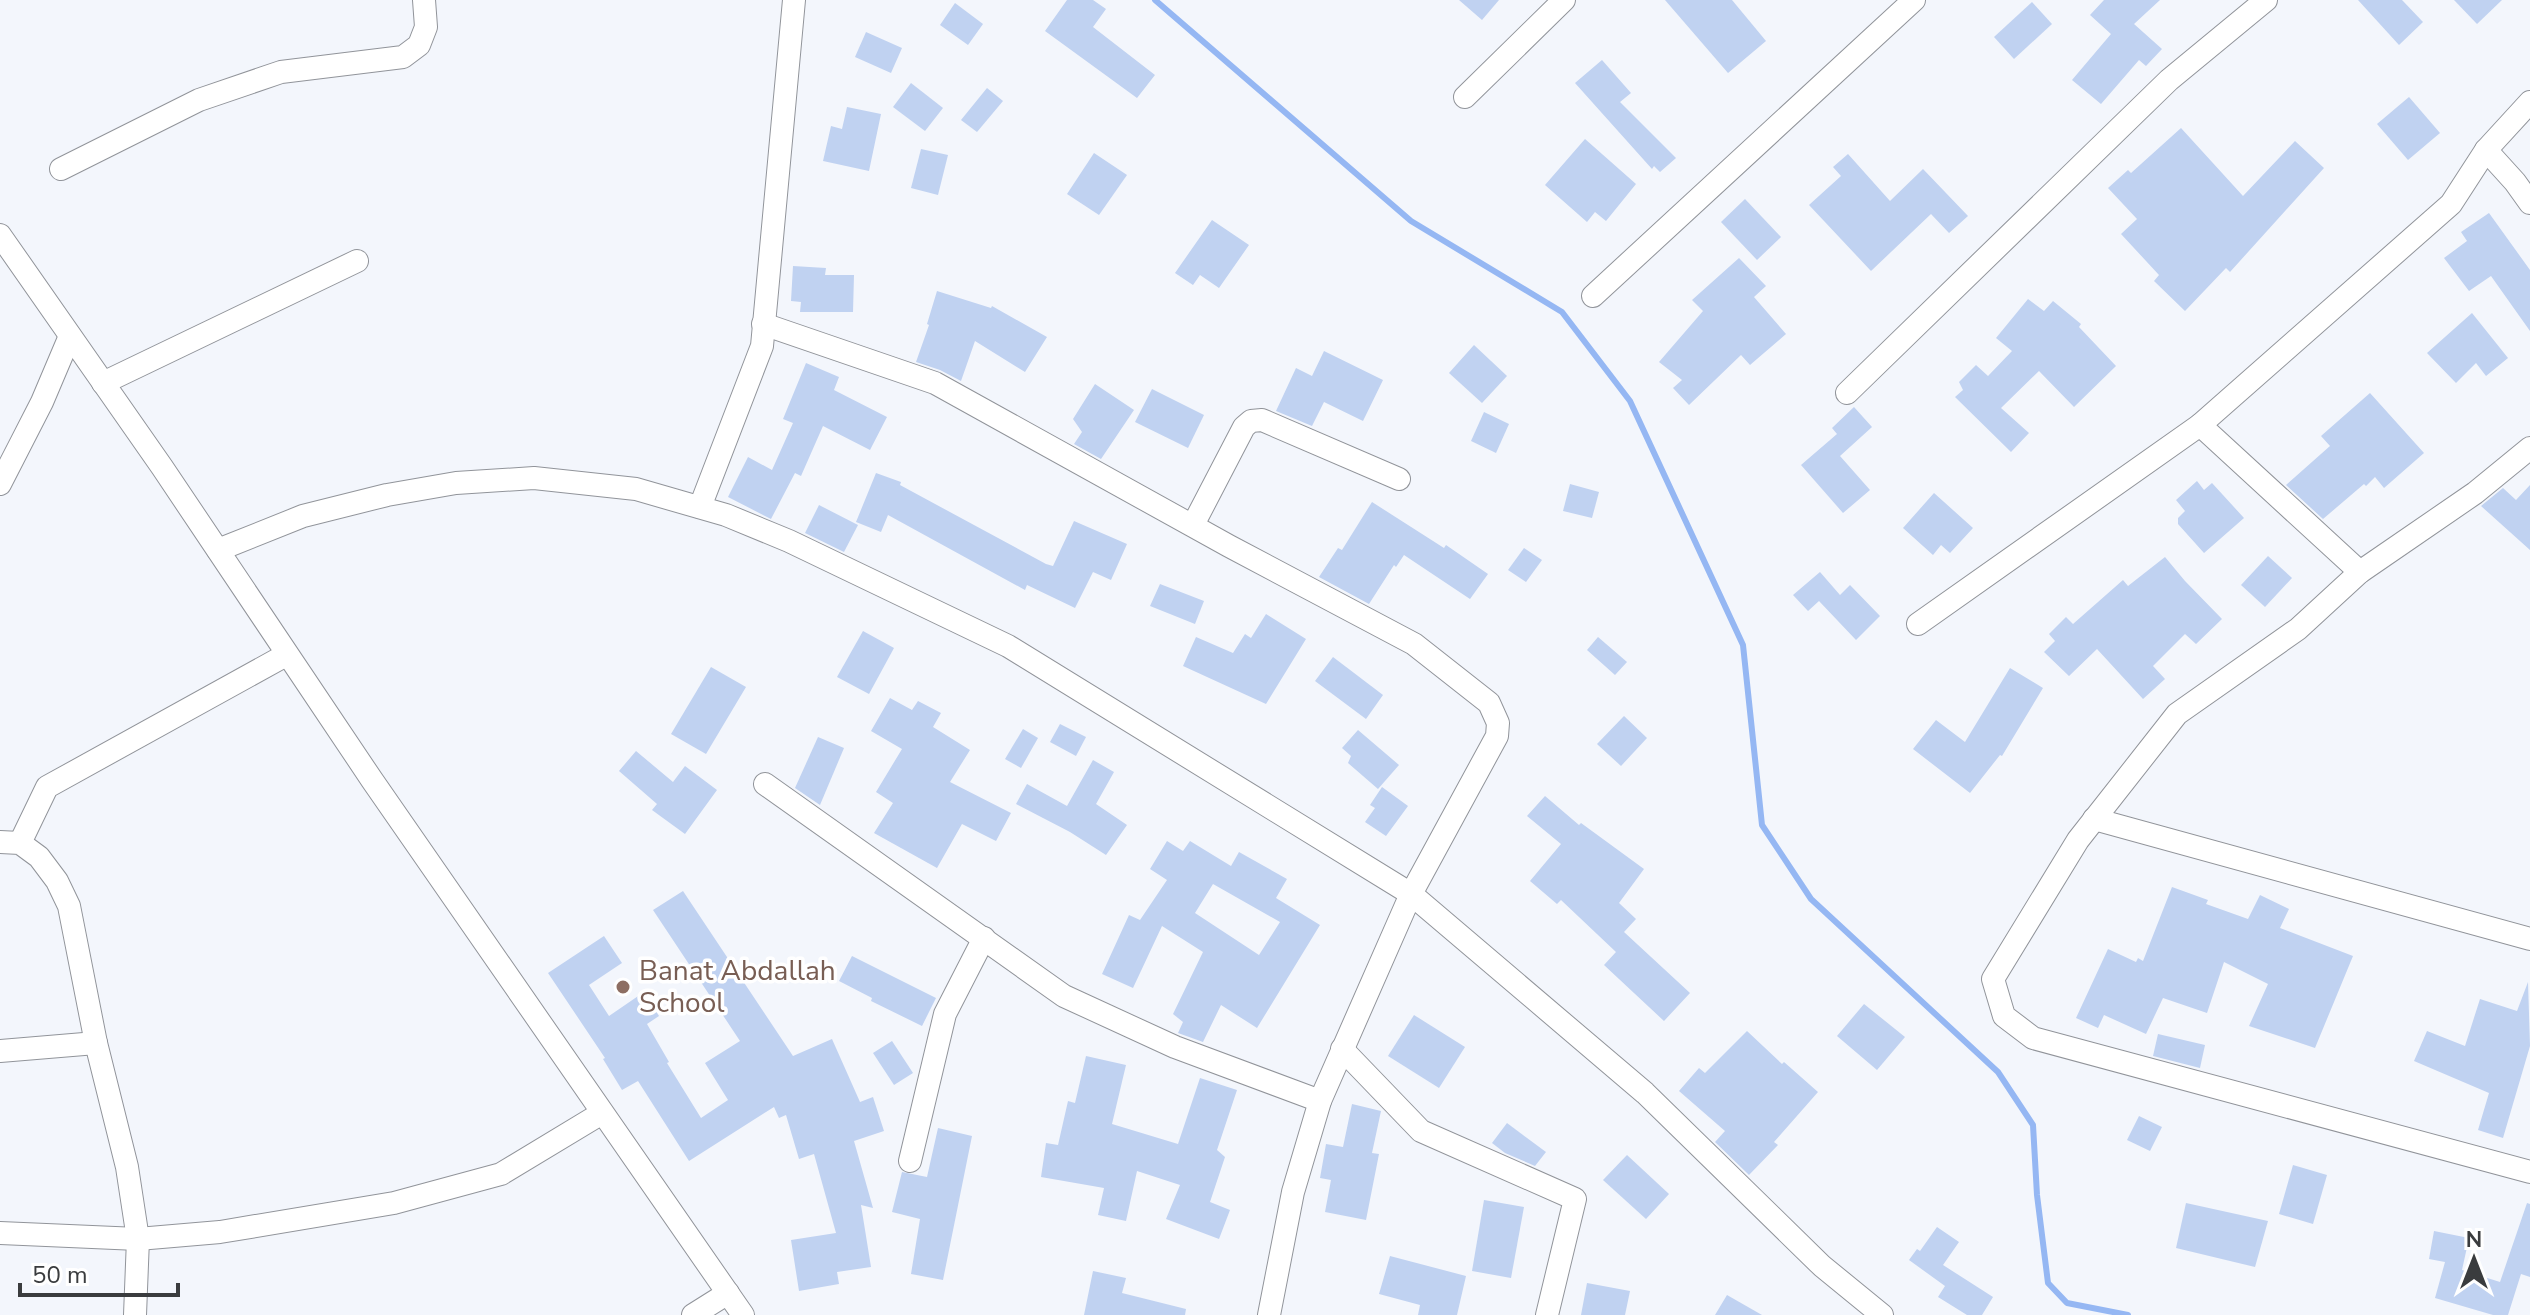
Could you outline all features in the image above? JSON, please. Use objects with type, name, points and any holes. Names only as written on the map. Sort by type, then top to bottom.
[{"type":"street","points":[[61,169],[199,100],[281,72],[403,57],[419,45],[426,27],[424,0]]},
{"type":"street","points":[[700,507],[762,346],[794,0]]},
{"type":"street","points":[[1465,97],[1564,0]]},
{"type":"street","points":[[1593,296],[1914,0]]},
{"type":"street","points":[[1847,393],[2169,80],[2266,0]]},
{"type":"street","points":[[1918,624],[2200,425],[2451,204],[2486,150],[2530,102]]},
{"type":"street","points":[[2486,150],[2530,203]]},
{"type":"street","points":[[0,235],[218,550],[286,655],[743,1315]]},
{"type":"street","points":[[103,383],[357,261]]},
{"type":"street","points":[[763,324],[935,383],[1414,644],[1489,703],[1498,723],[1497,736],[1411,894],[1320,1101],[1293,1192],[1269,1315]]},
{"type":"street","points":[[0,484],[42,402],[70,336]]},
{"type":"street","points":[[1193,525],[1244,427],[1251,421],[1262,420],[1399,479]]},
{"type":"street","points":[[2200,425],[2360,572]]},
{"type":"street","points":[[2530,448],[2475,493],[2360,572],[2298,629],[2177,714],[2078,840],[1993,979],[2004,1016],[2033,1038],[2530,1172]]},
{"type":"street","points":[[218,550],[303,516],[387,495],[456,483],[534,478],[636,489],[726,515],[789,541],[1008,646],[1411,894],[1645,1093],[1822,1266],[1882,1315]]},
{"type":"street","points":[[135,1315],[138,1239],[127,1167],[96,1043],[69,906],[57,881],[39,857],[10,842],[47,787],[56,780],[286,655]]},
{"type":"street","points":[[765,784],[1064,996],[1175,1047],[1320,1101]]},
{"type":"street","points":[[2094,819],[2530,939]]},
{"type":"street","points":[[910,1161],[945,1014],[984,938]]},
{"type":"street","points":[[0,1051],[96,1043]]},
{"type":"street","points":[[1342,1049],[1421,1131],[1575,1199],[1547,1315]]},
{"type":"street","points":[[0,1233],[138,1239],[220,1232],[394,1203],[501,1174],[602,1113]]},
{"type":"street","points":[[693,1315],[728,1293]]},
{"type":"building","points":[[1067,0],[1093,0],[1106,9],[1093,27],[1155,75],[1137,98],[1045,31]]},
{"type":"building","points":[[1459,0],[1499,0],[1482,20]]},
{"type":"building","points":[[1665,0],[1732,0],[1766,41],[1728,73]]},
{"type":"building","points":[[2104,0],[2160,0],[2134,24],[2162,49],[2146,66],[2139,60],[2101,104],[2072,80],[2111,34],[2090,15]]},
{"type":"building","points":[[2358,0],[2402,0],[2423,22],[2399,45]]},
{"type":"building","points":[[2454,0],[2502,0],[2477,24]]},
{"type":"building","points":[[2032,2],[2052,24],[2014,59],[1994,37]]},
{"type":"building","points":[[955,3],[983,24],[968,45],[940,25]]},
{"type":"building","points":[[866,32],[902,48],[891,73],[855,57]]},
{"type":"building","points":[[1602,60],[1631,93],[1620,102],[1676,158],[1660,172],[1654,166],[1652,169],[1575,83]]},
{"type":"building","points":[[911,83],[943,108],[925,131],[893,107]]},
{"type":"building","points":[[987,88],[1003,101],[977,132],[961,120]]},
{"type":"building","points":[[2409,97],[2440,133],[2408,160],[2377,124]]},
{"type":"building","points":[[847,107],[881,114],[869,171],[823,161],[831,126],[842,129]]},
{"type":"building","points":[[2181,128],[2243,196],[2295,141],[2324,168],[2230,272],[2226,268],[2185,311],[2154,281],[2159,275],[2121,234],[2137,219],[2108,188],[2128,170],[2131,173]]},
{"type":"building","points":[[1585,139],[1636,184],[1606,221],[1595,212],[1587,222],[1545,185]]},
{"type":"building","points":[[921,149],[948,155],[938,195],[911,188]]},
{"type":"building","points":[[1094,153],[1127,175],[1099,215],[1067,194]]},
{"type":"building","points":[[1848,154],[1890,201],[1923,169],[1968,216],[1949,233],[1931,214],[1871,271],[1809,205],[1841,176],[1833,167]]},
{"type":"building","points":[[1745,199],[1781,237],[1757,260],[1721,222]]},
{"type":"building","points":[[2489,213],[2530,270],[2530,331],[2491,276],[2469,291],[2444,258],[2467,241],[2461,232]]},
{"type":"building","points":[[1212,220],[1249,245],[1219,288],[1200,275],[1193,285],[1175,273]]},
{"type":"building","points":[[1739,258],[1766,286],[1754,297],[1786,334],[1750,365],[1741,355],[1689,405],[1673,388],[1682,380],[1659,362],[1703,311],[1692,300]]},
{"type":"building","points":[[793,266],[826,268],[825,275],[854,275],[853,312],[800,312],[801,302],[791,301]]},
{"type":"building","points":[[937,291],[992,306],[1047,337],[1025,372],[975,341],[961,381],[916,362]]},
{"type":"building","points":[[2028,299],[2044,311],[2053,301],[2081,324],[2079,327],[2116,366],[2074,407],[2039,371],[2001,408],[2029,433],[2011,452],[1955,397],[1963,390],[1959,382],[1976,365],[1988,376],[2012,351],[1996,338]]},
{"type":"building","points":[[2472,313],[2508,358],[2486,376],[2476,363],[2456,383],[2427,353]]},
{"type":"building","points":[[1474,345],[1507,376],[1482,403],[1449,373]]},
{"type":"building","points":[[1324,351],[1383,380],[1363,421],[1324,402],[1312,426],[1276,411],[1296,368],[1312,376]]},
{"type":"building","points":[[806,363],[839,377],[834,390],[887,417],[870,450],[823,426],[801,476],[795,473],[771,519],[728,497],[748,457],[772,470],[793,423],[783,419]]},
{"type":"building","points":[[1095,384],[1134,410],[1101,459],[1074,444],[1082,432],[1073,419]]},
{"type":"building","points":[[1152,389],[1204,415],[1188,448],[1135,422]]},
{"type":"building","points":[[2370,393],[2424,453],[2384,488],[2375,477],[2323,519],[2286,485],[2330,446],[2321,436]]},
{"type":"building","points":[[1854,407],[1872,427],[1840,456],[1870,490],[1843,513],[1801,465],[1837,434],[1832,428]]},
{"type":"building","points":[[1484,412],[1509,424],[1496,453],[1471,441]]},
{"type":"building","points":[[876,473],[901,482],[900,485],[1053,566],[1074,521],[1127,544],[1111,580],[1093,572],[1075,608],[1027,585],[1025,590],[888,515],[881,532],[856,522]]},
{"type":"building","points":[[2197,481],[2204,490],[2212,483],[2244,518],[2204,553],[2178,524],[2178,518],[2185,511],[2176,500]]},
{"type":"building","points":[[1570,484],[1599,492],[1592,518],[1563,511]]},
{"type":"building","points":[[2530,485],[2530,550],[2481,506],[2503,488],[2516,500]]},
{"type":"building","points":[[1934,493],[1973,528],[1950,553],[1941,545],[1933,555],[1903,528]]},
{"type":"building","points":[[1372,502],[1444,548],[1446,545],[1488,574],[1470,599],[1404,555],[1369,604],[1319,577],[1338,548],[1342,550]]},
{"type":"building","points":[[819,505],[858,525],[844,552],[805,533]]},
{"type":"building","points":[[1524,548],[1542,560],[1526,582],[1508,570]]},
{"type":"building","points":[[2268,556],[2292,578],[2265,607],[2241,585]]},
{"type":"building","points":[[2165,557],[2222,619],[2196,644],[2185,634],[2153,666],[2165,679],[2143,699],[2097,649],[2069,676],[2044,652],[2055,641],[2049,634],[2066,617],[2073,624],[2123,580],[2128,586]]},
{"type":"building","points":[[1820,572],[1840,595],[1850,585],[1880,616],[1856,640],[1819,601],[1808,611],[1793,595]]},
{"type":"building","points":[[1160,584],[1204,601],[1195,624],[1150,606]]},
{"type":"building","points":[[1266,614],[1306,639],[1266,704],[1183,666],[1196,637],[1233,653],[1245,634],[1251,638]]},
{"type":"building","points":[[863,631],[894,648],[869,694],[837,677]]},
{"type":"building","points":[[1598,637],[1627,662],[1615,675],[1587,650]]},
{"type":"building","points":[[1333,657],[1383,695],[1366,719],[1315,681]]},
{"type":"building","points":[[711,667],[746,687],[706,754],[671,734]]},
{"type":"building","points":[[2010,668],[2043,688],[2002,756],[1970,793],[1913,749],[1936,720],[1965,742]]},
{"type":"building","points":[[890,698],[912,710],[918,701],[941,713],[933,727],[970,750],[950,782],[1011,813],[996,841],[962,824],[937,868],[874,833],[893,803],[876,792],[902,749],[871,731]]},
{"type":"building","points":[[1624,716],[1647,738],[1621,766],[1597,744]]},
{"type":"building","points":[[1060,724],[1086,737],[1076,756],[1050,742]]},
{"type":"building","points":[[1023,729],[1038,738],[1021,768],[1005,759]]},
{"type":"building","points":[[1358,730],[1399,765],[1378,789],[1348,763],[1351,756],[1342,748]]},
{"type":"building","points":[[818,737],[844,748],[820,805],[795,788]]},
{"type":"building","points":[[636,751],[673,782],[685,766],[717,790],[685,834],[652,810],[657,804],[619,771]]},
{"type":"building","points":[[1093,760],[1114,772],[1096,804],[1127,825],[1106,855],[1016,804],[1027,784],[1067,806]]},
{"type":"building","points":[[1382,787],[1408,806],[1386,836],[1365,822],[1375,808],[1370,805]]},
{"type":"building","points":[[1545,796],[1579,825],[1581,823],[1644,869],[1619,903],[1636,919],[1624,932],[1690,993],[1664,1021],[1604,965],[1616,952],[1561,900],[1557,904],[1530,881],[1561,844],[1527,816]]},
{"type":"building","points":[[1167,841],[1183,851],[1190,841],[1231,866],[1239,852],[1287,879],[1276,898],[1320,925],[1257,1028],[1221,1005],[1203,1042],[1178,1033],[1183,1022],[1173,1014],[1203,952],[1162,926],[1133,988],[1102,974],[1129,915],[1140,920],[1167,880],[1150,869]],"holes":[[[1213,884],[1280,922],[1259,955],[1195,913]]]},
{"type":"building","points":[[2172,887],[2208,900],[2206,904],[2248,919],[2260,895],[2289,909],[2280,928],[2353,956],[2315,1048],[2249,1026],[2268,984],[2224,962],[2207,1013],[2163,998],[2146,1034],[2104,1015],[2098,1028],[2076,1018],[2108,949],[2136,962],[2138,958],[2143,961]]},
{"type":"building","points":[[683,891],[793,1056],[832,1039],[860,1102],[873,1097],[884,1131],[854,1141],[873,1208],[861,1205],[871,1267],[837,1272],[839,1284],[799,1291],[791,1240],[836,1233],[814,1154],[799,1159],[786,1115],[779,1118],[774,1107],[689,1161],[638,1081],[622,1090],[605,1058],[548,973],[604,936],[622,963],[589,985],[609,1016],[644,992],[659,1016],[647,1024],[701,1118],[728,1100],[705,1063],[740,1041],[653,910]]},
{"type":"building","points":[[852,956],[936,998],[922,1026],[839,981]]},
{"type":"building","points":[[2528,982],[2530,1046],[2503,1138],[2478,1130],[2489,1093],[2414,1061],[2427,1031],[2465,1046],[2480,999],[2517,1011]]},
{"type":"building","points":[[1864,1004],[1905,1037],[1877,1070],[1837,1036]]},
{"type":"building","points":[[1414,1015],[1465,1047],[1439,1088],[1388,1056]]},
{"type":"building","points":[[1747,1031],[1818,1092],[1774,1142],[1778,1145],[1749,1175],[1715,1142],[1725,1131],[1679,1091],[1699,1068],[1705,1073]]},
{"type":"building","points":[[2158,1034],[2205,1045],[2200,1068],[2153,1056]]},
{"type":"building","points":[[892,1041],[913,1073],[894,1085],[873,1053]]},
{"type":"building","points":[[1086,1056],[1126,1065],[1112,1124],[1178,1144],[1200,1078],[1237,1090],[1217,1150],[1225,1157],[1210,1202],[1230,1210],[1219,1239],[1166,1219],[1180,1185],[1137,1171],[1126,1221],[1098,1215],[1104,1188],[1041,1177],[1046,1143],[1058,1145],[1068,1101],[1075,1103]]},
{"type":"building","points":[[1352,1104],[1381,1111],[1372,1153],[1379,1154],[1366,1220],[1325,1212],[1331,1180],[1320,1178],[1326,1144],[1343,1147]]},
{"type":"building","points":[[2139,1116],[2162,1127],[2150,1151],[2127,1140]]},
{"type":"building","points":[[1507,1123],[1546,1152],[1535,1166],[1505,1153],[1492,1143]]},
{"type":"building","points":[[938,1128],[972,1136],[943,1280],[911,1274],[920,1219],[892,1212],[902,1172],[927,1177]]},
{"type":"building","points":[[1627,1155],[1669,1194],[1646,1219],[1603,1180]]},
{"type":"building","points":[[2293,1165],[2327,1175],[2313,1224],[2279,1214]]},
{"type":"building","points":[[1484,1200],[1524,1207],[1511,1278],[1472,1271]]},
{"type":"building","points":[[2186,1203],[2268,1221],[2255,1267],[2176,1248]]},
{"type":"building","points":[[2527,1203],[2530,1204],[2530,1277],[2521,1274],[2508,1315],[2493,1315],[2435,1298],[2445,1262],[2429,1259],[2434,1231],[2469,1238],[2462,1270],[2500,1282]]},
{"type":"building","points":[[1937,1227],[1959,1242],[1943,1265],[1993,1297],[1982,1315],[1967,1315],[1938,1297],[1945,1286],[1909,1260],[1917,1249],[1920,1251]]},
{"type":"building","points":[[1390,1256],[1466,1276],[1457,1315],[1418,1315],[1420,1305],[1379,1294]]},
{"type":"building","points":[[1093,1271],[1126,1278],[1122,1293],[1186,1309],[1185,1315],[1084,1315]]},
{"type":"building","points":[[1587,1283],[1630,1291],[1625,1315],[1581,1315]]},
{"type":"building","points":[[1727,1295],[1762,1315],[1715,1315]]},
{"type":"waterway","points":[[1155,0],[1411,221],[1562,312],[1630,401],[1743,645],[1762,825],[1811,899],[1998,1072],[2033,1125],[2037,1195],[2048,1283],[2067,1303],[2128,1315]]},
{"type":"place","name":"Banat Abdallah School","points":[[623,987]]}]
